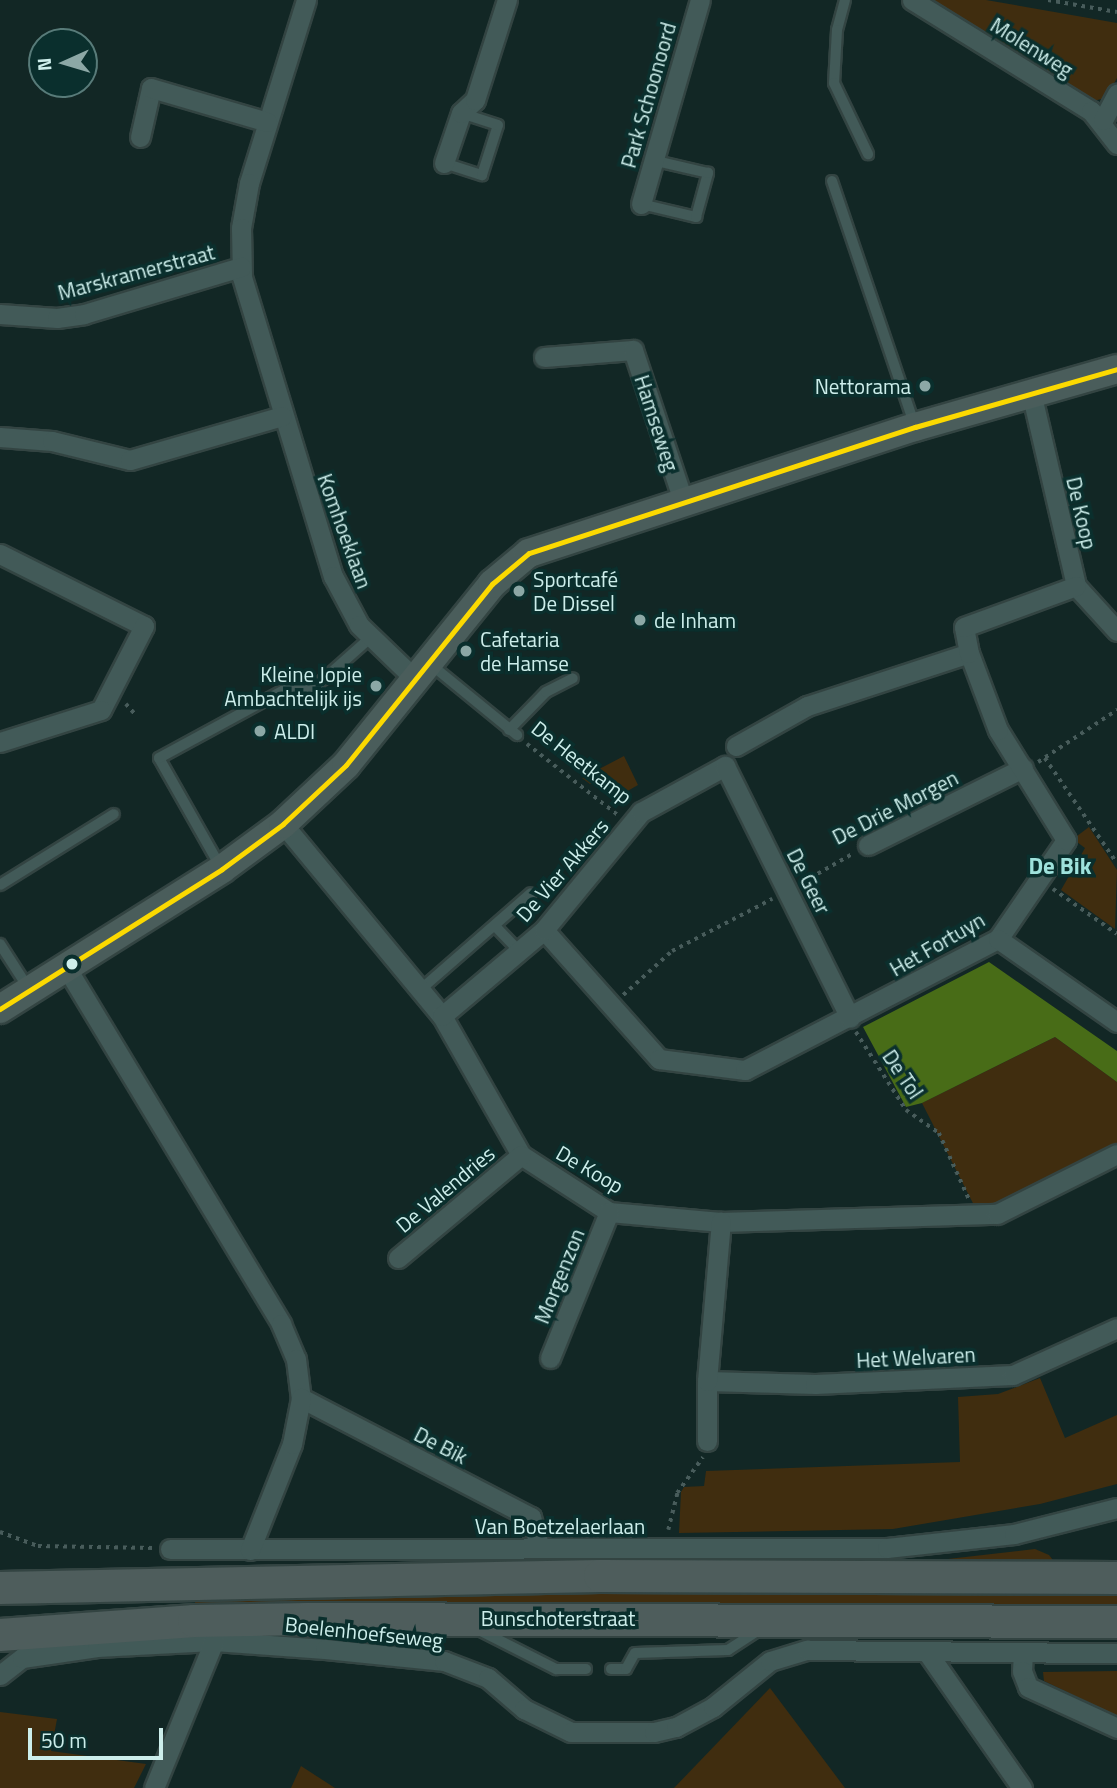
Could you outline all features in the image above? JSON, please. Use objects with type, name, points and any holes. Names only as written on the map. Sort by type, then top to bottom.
[{"type":"main road","name":"Bunschoterstraat","points":[[0,1588],[600,1576],[1117,1578]]},
{"type":"main road","name":"Bunschoterstraat","points":[[0,1634],[194,1621],[458,1618],[1117,1622]]},
{"type":"street","points":[[241,267],[243,206],[306,0]]},
{"type":"street","points":[[444,163],[461,113],[475,100],[507,0]]},
{"type":"street","name":"Park Schoonoord","points":[[641,204],[700,0]]},
{"type":"street","name":"Molenweg","points":[[912,0],[1103,120],[1117,144]]},
{"type":"street","points":[[140,137],[151,88],[268,122]]},
{"type":"street","points":[[1103,120],[1117,94]]},
{"type":"street","name":"Marskramerstraat","points":[[0,314],[57,318],[84,314],[241,267]]},
{"type":"street","name":"Komhoeklaan","points":[[241,267],[282,416],[333,576],[370,638],[422,671]]},
{"type":"street","name":"Hamseweg","points":[[544,356],[633,350],[683,500]]},
{"type":"street","points":[[0,1009],[222,869],[283,824],[346,765],[492,584],[529,553],[683,500],[915,427],[1117,369]]},
{"type":"street","name":"De Koop","points":[[1031,392],[1076,586],[1117,631]]},
{"type":"street","points":[[0,437],[52,441],[130,460],[282,416]]},
{"type":"street","points":[[0,554],[144,626],[101,710],[0,742]]},
{"type":"street","name":"Het Fortuyn","points":[[544,930],[659,1059],[745,1070],[850,1018],[998,939],[1037,877],[1066,841],[998,730],[969,653],[964,627],[1076,586]]},
{"type":"street","points":[[736,746],[807,706],[969,653]]},
{"type":"street","name":"De Vier Akkers","points":[[442,1016],[544,930],[641,811],[725,766]]},
{"type":"street","name":"De Geer","points":[[725,766],[789,890],[850,1018]]},
{"type":"street","name":"De Drie Morgen","points":[[868,845],[1023,768]]},
{"type":"street","name":"De Koop","points":[[283,824],[442,1016],[521,1155],[609,1212],[721,1222],[997,1214],[1117,1154]]},
{"type":"street","points":[[998,939],[1117,1022]]},
{"type":"street","points":[[66,967],[281,1324],[296,1359],[301,1398],[292,1444],[250,1550]]},
{"type":"street","name":"De Valendries","points":[[398,1258],[521,1155]]},
{"type":"street","name":"Morgenzon","points":[[550,1358],[609,1212]]},
{"type":"street","points":[[707,1441],[707,1381],[721,1222]]},
{"type":"street","name":"Het Welvaren","points":[[707,1381],[816,1384],[1013,1375],[1117,1328]]},
{"type":"street","name":"De Bik","points":[[301,1398],[531,1517],[540,1548]]},
{"type":"street","name":"Van Boetzelaerlaan","points":[[170,1549],[887,1548],[1014,1534],[1117,1508]]},
{"type":"street","points":[[0,1675],[22,1658],[97,1647],[214,1641],[154,1788]]},
{"type":"street","name":"Boelenhoefseweg","points":[[214,1641],[444,1661],[488,1678],[524,1709],[571,1732],[654,1732],[676,1727],[713,1707],[770,1661],[807,1650],[1117,1653]]},
{"type":"street","points":[[927,1652],[1022,1788]]},
{"type":"street","points":[[1023,1652],[1022,1671],[1028,1687],[1117,1728]]},
{"type":"lane","points":[[845,0],[837,30],[834,83],[868,154]]},
{"type":"lane","points":[[444,163],[482,175],[498,125],[461,113]]},
{"type":"lane","points":[[641,204],[696,217],[708,173],[652,159]]},
{"type":"lane","points":[[832,181],[915,427]]},
{"type":"lane","points":[[222,869],[159,758],[284,690],[315,687],[370,638]]},
{"type":"lane","name":"De Heetkamp","points":[[422,671],[513,733],[546,692],[573,678]]},
{"type":"lane","points":[[0,885],[114,814]]},
{"type":"lane","points":[[420,989],[531,893]]},
{"type":"lane","points":[[495,926],[519,951]]},
{"type":"lane","points":[[0,944],[29,990]]},
{"type":"lane","points":[[458,1618],[556,1669],[586,1669]]},
{"type":"lane","points":[[611,1669],[626,1669],[635,1653],[728,1650],[771,1619]]},
{"type":"path","points":[[1048,0],[1117,12]]},
{"type":"path","points":[[1023,768],[1045,758],[1117,710]]},
{"type":"path","name":"De Heetkamp","points":[[513,733],[630,824]]},
{"type":"path","points":[[1045,758],[1117,863]]},
{"type":"path","name":"De Drie Morgen","points":[[612,1004],[672,951],[868,845]]},
{"type":"path","points":[[1037,877],[1117,934]]},
{"type":"path","name":"De Tol","points":[[850,1018],[906,1110],[939,1133],[969,1191],[971,1215]]},
{"type":"path","points":[[666,1550],[677,1493],[701,1463],[707,1441]]},
{"type":"path","points":[[0,1532],[37,1546],[170,1549]]},
{"type":"shaded area","points":[[933,0],[986,0],[1117,23],[1117,78],[1106,98],[1093,101]]},
{"type":"shaded area","points":[[624,756],[638,785],[617,797],[598,780],[590,784],[582,778]]},
{"type":"shaded area","points":[[1089,827],[1117,870],[1115,929],[1061,890],[1085,848],[1073,839]]},
{"type":"shaded area","points":[[989,962],[1117,1051],[1117,1082],[1055,1037],[922,1103],[906,1107],[863,1027]]},
{"type":"shaded area","points":[[1055,1037],[1117,1082],[1117,1154],[980,1217],[922,1103]]},
{"type":"shaded area","points":[[1040,1378],[1065,1438],[1117,1415],[1117,1484],[1040,1504],[893,1529],[679,1533],[681,1492],[684,1487],[704,1486],[706,1471],[960,1462],[958,1397],[998,1394]]},
{"type":"shaded area","points":[[1035,1549],[1049,1555],[1056,1564],[904,1564]]},
{"type":"shaded area","points":[[1117,1588],[1117,1604],[195,1603],[195,1595],[418,1589]]},
{"type":"shaded area","points":[[1117,1671],[1117,1716],[1044,1681],[1043,1672]]},
{"type":"shaded area","points":[[770,1688],[845,1788],[674,1788]]},
{"type":"shaded area","points":[[0,1712],[57,1719],[51,1751],[146,1764],[134,1788],[0,1788]]},
{"type":"shaded area","points":[[301,1766],[335,1788],[291,1788]]},
{"type":"transit line","points":[[0,1009],[222,869],[283,824],[346,765],[492,584],[529,553],[915,427],[1117,369]]},
{"type":"place","name":"Nettorama","points":[[925,386]]},
{"type":"place","name":"Sportcafé De Dissel","points":[[519,591]]},
{"type":"place","name":"de Inham","points":[[640,620]]},
{"type":"place","name":"Cafetaria de Hamse","points":[[466,651]]},
{"type":"place","name":"Kleine Jopie Ambachtelijk ijs","points":[[376,686]]},
{"type":"place","name":"ALDI","points":[[260,731]]},
{"type":"district","name":"De Bik","points":[[1060,866]]}]
